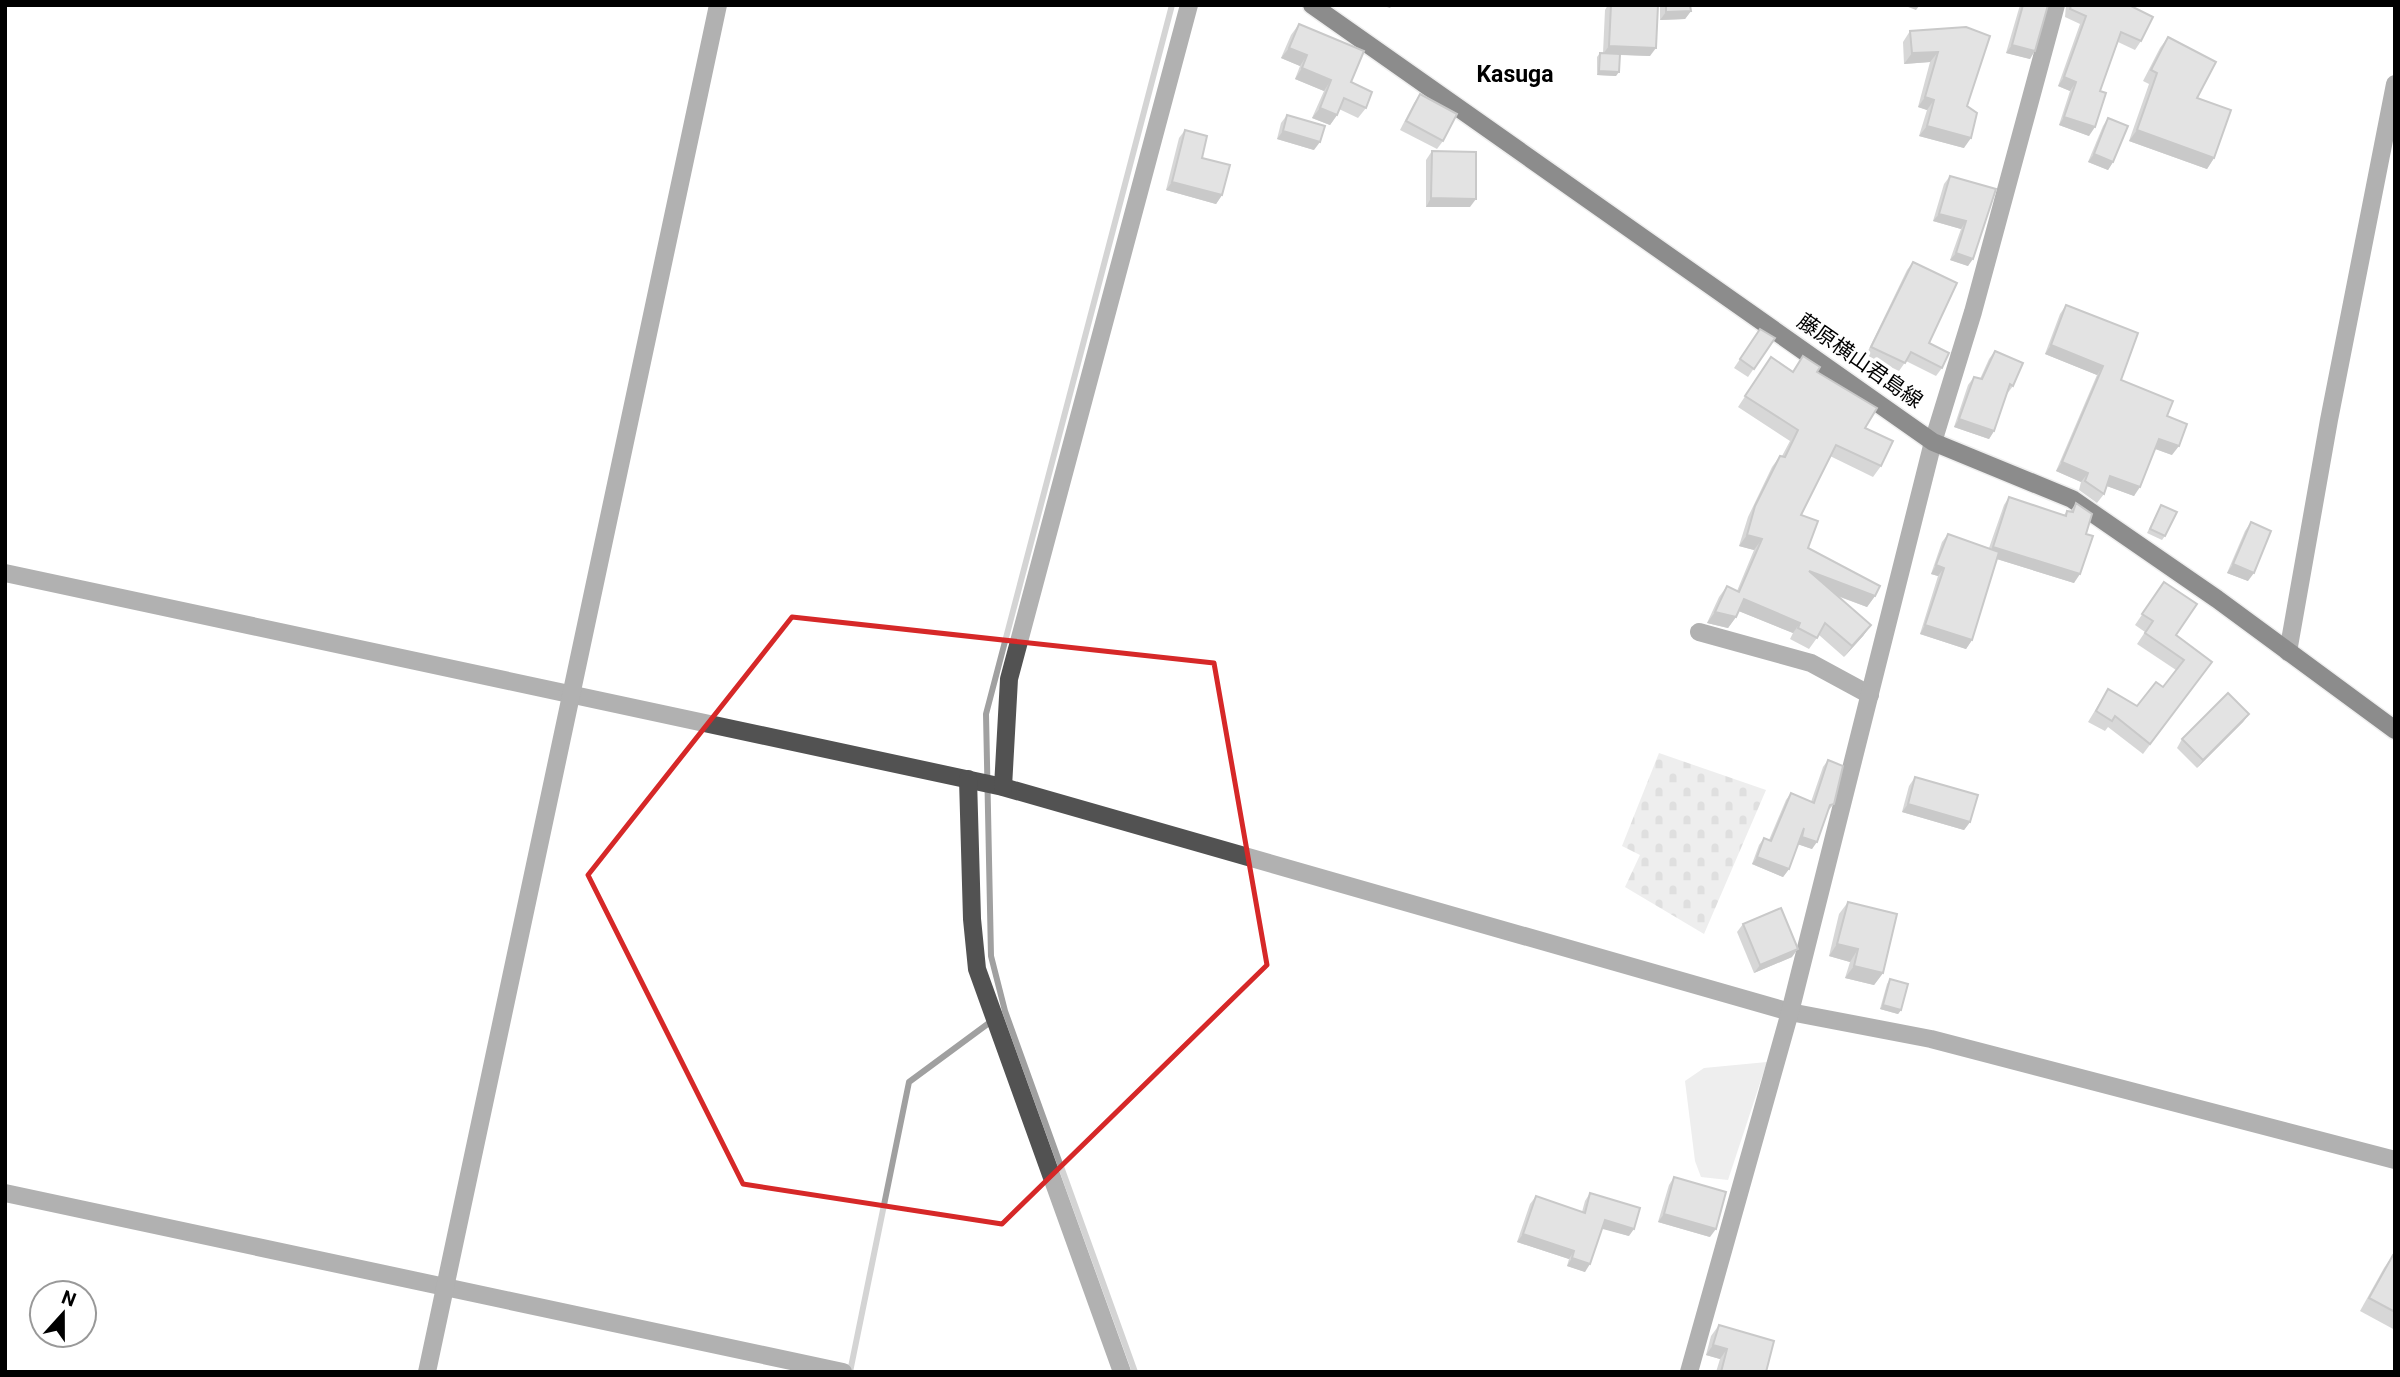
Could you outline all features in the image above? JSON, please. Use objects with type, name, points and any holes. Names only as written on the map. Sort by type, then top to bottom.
[{"type":"main road","name":"藤原横山君島線","points":[[1312,5],[1933,442],[2072,499],[2206,592],[2395,730]]},
{"type":"street","points":[[427,1372],[718,5]]},
{"type":"street","points":[[1003,787],[1009,679],[1189,5]]},
{"type":"street","points":[[1689,1372],[1790,1012],[1933,442],[1973,312],[2056,5]]},
{"type":"street","points":[[2288,652],[2329,420],[2395,84]]},
{"type":"street","points":[[5,573],[572,692],[1003,787],[1790,1012],[1931,1039],[2395,1160]]},
{"type":"street","points":[[1699,632],[1811,663],[1870,695]]},
{"type":"street","points":[[968,779],[972,919],[977,969],[1122,1372]]},
{"type":"street","points":[[5,1193],[843,1372]]},
{"type":"highlighted area","points":[[792,617],[1214,663],[1267,965],[1002,1224],[743,1184],[588,875]]},
{"type":"green space","points":[[1659,753],[1766,790],[1704,934],[1625,887],[1640,855],[1622,846]]},
{"type":"green space","points":[[1767,1062],[1728,1180],[1701,1177],[1695,1161],[1685,1081],[1704,1068]]},
{"type":"building","points":[[1611,5],[1658,5],[1656,48],[1609,46]]},
{"type":"building","points":[[1666,5],[1690,5],[1691,11],[1666,12]]},
{"type":"building","points":[[2023,5],[2048,5],[2035,51],[2012,45]]},
{"type":"building","points":[[2071,5],[2129,5],[2153,17],[2141,41],[2121,32],[2100,91],[2106,93],[2095,127],[2064,117],[2076,82],[2064,77],[2086,16],[2070,9]]},
{"type":"building","points":[[1299,24],[1364,51],[1351,82],[1372,92],[1366,108],[1344,98],[1337,115],[1320,108],[1331,80],[1302,68],[1307,55],[1289,48]]},
{"type":"building","points":[[1966,27],[1990,36],[1967,106],[1977,113],[1971,138],[1927,126],[1934,100],[1925,97],[1938,52],[1912,53],[1910,31]]},
{"type":"building","points":[[2168,37],[2216,62],[2197,98],[2231,110],[2214,158],[2137,130],[2157,73],[2151,70]]},
{"type":"building","points":[[1600,53],[1620,54],[1619,72],[1599,71]]},
{"type":"building","points":[[1420,94],[1457,114],[1443,141],[1406,121]]},
{"type":"building","points":[[1287,115],[1325,126],[1320,142],[1283,131]]},
{"type":"building","points":[[2108,118],[2128,126],[2113,162],[2094,154]]},
{"type":"building","points":[[1185,130],[1207,136],[1202,158],[1230,165],[1222,195],[1172,182]]},
{"type":"building","points":[[1432,151],[1476,152],[1476,199],[1431,198]]},
{"type":"building","points":[[1950,176],[1996,189],[1973,259],[1956,253],[1966,221],[1939,214]]},
{"type":"building","points":[[1913,262],[1957,283],[1929,343],[1949,353],[1942,368],[1911,352],[1905,363],[1871,347]]},
{"type":"building","points":[[2066,305],[2138,333],[2121,380],[2173,401],[2167,416],[2187,424],[2179,446],[2159,439],[2140,487],[2110,476],[2104,494],[2085,481],[2088,473],[2062,462],[2103,366],[2051,345]]},
{"type":"building","points":[[1760,329],[1775,338],[1754,369],[1740,359]]},
{"type":"building","points":[[1995,351],[2023,363],[2013,386],[2010,384],[1994,431],[1959,419],[1974,377],[1982,379]]},
{"type":"building","points":[[1803,356],[1820,367],[1817,372],[1877,408],[1865,428],[1893,441],[1881,466],[1836,445],[1801,515],[1818,521],[1808,548],[1880,586],[1875,596],[1809,571],[1871,625],[1852,646],[1825,623],[1817,638],[1798,628],[1800,623],[1744,599],[1736,617],[1715,612],[1727,586],[1739,592],[1762,539],[1747,535],[1755,506],[1780,456],[1785,457],[1798,430],[1745,396],[1771,357],[1793,372]]},
{"type":"building","points":[[2009,497],[2066,516],[2067,511],[2073,512],[2076,503],[2092,514],[2086,534],[2093,536],[2080,574],[1993,547]]},
{"type":"building","points":[[2161,505],[2177,512],[2165,536],[2150,529]]},
{"type":"building","points":[[2251,522],[2271,531],[2254,573],[2233,564]]},
{"type":"building","points":[[1948,534],[1999,552],[1972,640],[1925,625],[1944,568],[1936,565]]},
{"type":"building","points":[[2164,582],[2197,604],[2176,635],[2212,662],[2150,744],[2115,716],[2112,721],[2096,711],[2108,689],[2137,706],[2156,682],[2163,687],[2184,660],[2145,633],[2153,621],[2142,614]]},
{"type":"building","points":[[2228,693],[2249,714],[2203,760],[2182,739]]},
{"type":"building","points":[[1828,760],[1843,766],[1834,804],[1830,805],[1817,842],[1802,837],[1804,828],[1789,869],[1757,857],[1764,838],[1771,841],[1791,793],[1814,803]]},
{"type":"building","points":[[1915,777],[1978,795],[1970,822],[1908,804]]},
{"type":"building","points":[[1848,902],[1897,914],[1883,973],[1854,966],[1858,949],[1837,944]]},
{"type":"building","points":[[1781,908],[1798,949],[1760,965],[1743,924]]},
{"type":"building","points":[[1890,979],[1908,984],[1901,1010],[1883,1005]]},
{"type":"building","points":[[1674,1177],[1726,1192],[1716,1229],[1664,1214]]},
{"type":"building","points":[[1590,1193],[1640,1208],[1634,1229],[1605,1220],[1590,1264],[1572,1258],[1574,1251],[1523,1234],[1536,1196],[1585,1213]]},
{"type":"building","points":[[2393,1255],[2395,1256],[2395,1312],[2369,1298]]},
{"type":"building","points":[[1719,1325],[1774,1341],[1766,1372],[1721,1372],[1727,1349],[1713,1345]]},
{"type":"waterway","points":[[1135,1372],[1005,1011],[991,956],[986,714],[1172,5]]},
{"type":"waterway","points":[[850,1372],[909,1082],[993,1020]]},
{"type":"district","name":"Kasuga","points":[[1515,74]]}]
